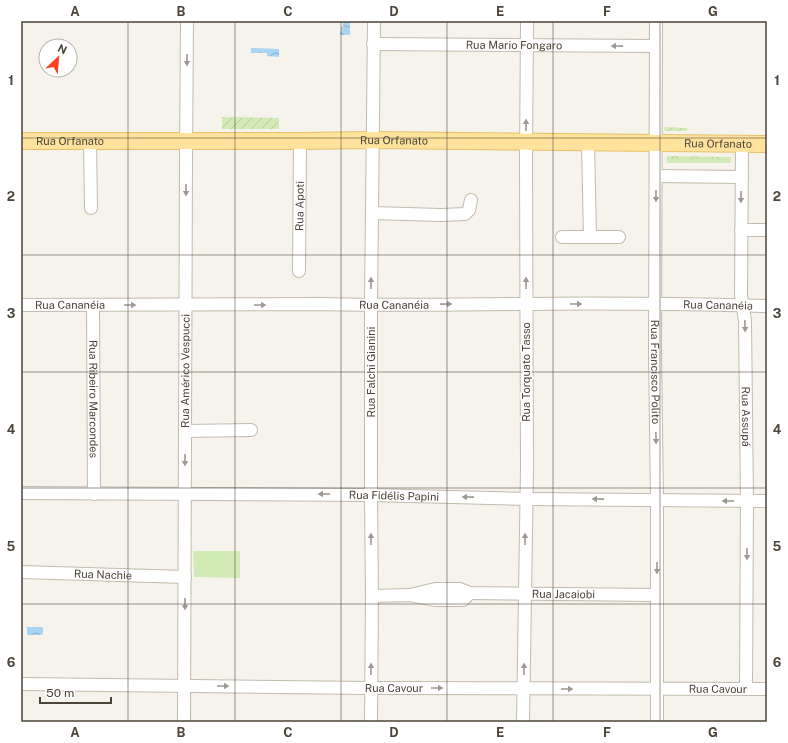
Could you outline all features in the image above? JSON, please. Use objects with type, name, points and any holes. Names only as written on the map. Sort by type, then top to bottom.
[{"type":"main road","name":"Rua Orfanato","points":[[21,141],[372,140],[767,144]]},
{"type":"street","name":"Rua Américo Vespucci","points":[[184,722],[187,21]]},
{"type":"street","name":"Rua Falchi Gianini","points":[[370,722],[372,596],[371,305],[374,21]]},
{"type":"street","name":"Rua Torquato Tasso","points":[[523,722],[526,498],[527,21]]},
{"type":"street","name":"Rua Francisco Polito","points":[[656,21],[656,722]]},
{"type":"street","name":"Rua Mario Fongaro","points":[[373,44],[656,46]]},
{"type":"street","points":[[90,141],[91,208]]},
{"type":"street","name":"Rua Apoti","points":[[299,270],[300,141]]},
{"type":"street","points":[[588,143],[590,237]]},
{"type":"street","name":"Rua Assupá","points":[[742,144],[741,295],[745,320],[747,501],[746,689]]},
{"type":"street","points":[[656,176],[742,177]]},
{"type":"street","points":[[372,213],[441,215],[465,214],[469,210],[470,200]]},
{"type":"street","points":[[741,230],[767,230]]},
{"type":"street","points":[[562,237],[619,237]]},
{"type":"street","name":"Rua Cananéia","points":[[21,305],[655,304],[767,306]]},
{"type":"street","name":"Rua Ribeiro Marcondes","points":[[93,305],[94,494]]},
{"type":"street","points":[[185,431],[250,430]]},
{"type":"street","name":"Rua Fidélis Papini","points":[[21,493],[371,494],[526,498],[767,501]]},
{"type":"street","name":"Rua Nachie","points":[[21,572],[185,577]]},
{"type":"street","name":"Rua Jacaiobi","points":[[372,596],[410,596],[435,589],[460,589],[470,594],[657,596]]},
{"type":"street","name":"Rua Cavour","points":[[21,684],[370,688],[767,689]]},
{"type":"green space","points":[[222,117],[279,118],[279,129],[222,129]]},
{"type":"green space","points":[[664,127],[687,128],[687,131],[665,131]]},
{"type":"green space","points":[[667,156],[731,157],[731,163],[667,163]]},
{"type":"green space","points":[[193,551],[240,551],[240,578],[194,577]]},
{"type":"water","points":[[343,21],[350,21],[350,35],[340,35]]},
{"type":"water","points":[[251,48],[279,49],[279,57],[267,56],[267,53],[251,53]]},
{"type":"water","points":[[27,627],[43,627],[43,634],[27,635]]}]
